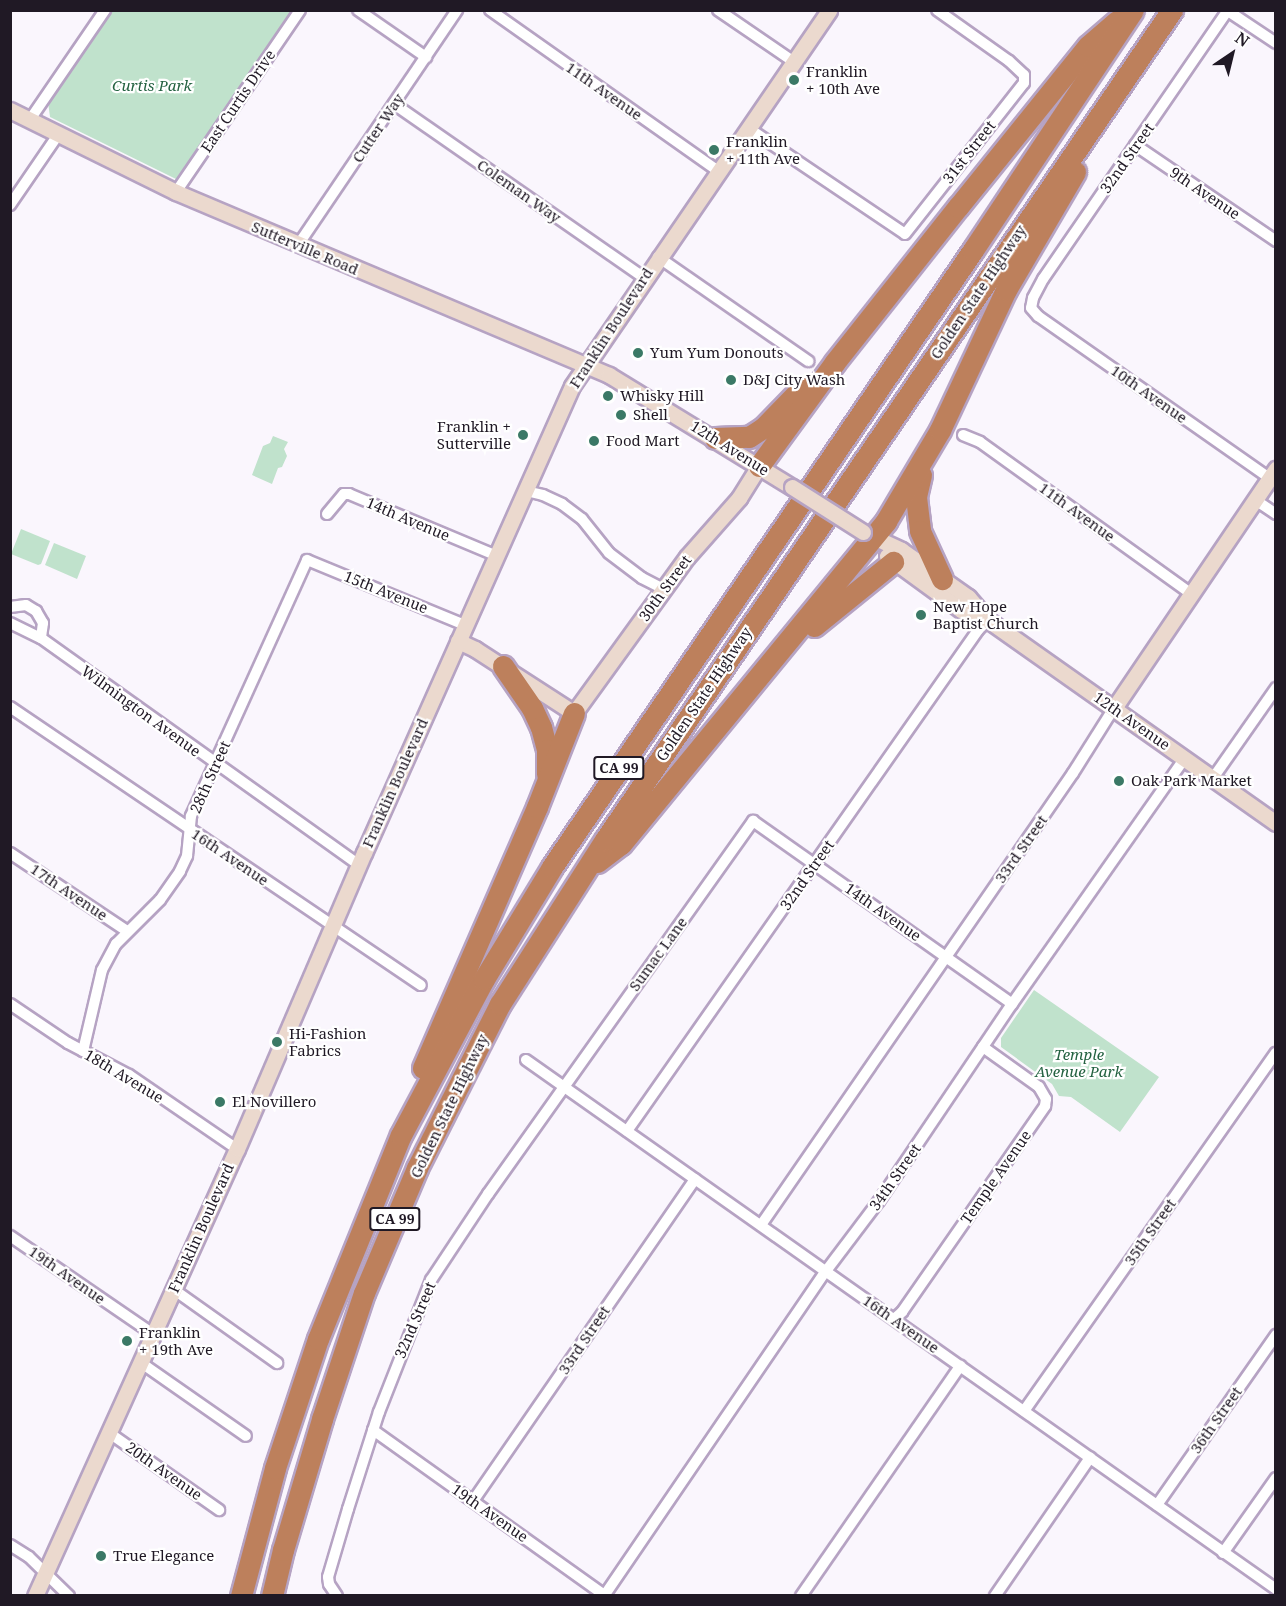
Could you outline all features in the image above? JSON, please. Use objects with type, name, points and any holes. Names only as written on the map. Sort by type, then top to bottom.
[{"type":"highway","points":[[766,470],[835,362],[1088,46],[1131,10]]},
{"type":"highway","name":"Golden State Highway","points":[[241,1596],[275,1468],[318,1339],[400,1135],[484,979],[552,867],[973,250],[1131,10]]},
{"type":"highway","name":"Golden State Highway","points":[[272,1596],[283,1550],[322,1419],[364,1293],[417,1168],[500,1004],[584,871],[1172,10]]},
{"type":"highway","points":[[942,579],[924,543],[916,514],[919,481],[927,455],[1006,290],[1140,56]]},
{"type":"highway","points":[[715,438],[748,437],[763,428],[806,383],[835,362]]},
{"type":"highway","points":[[584,871],[621,844],[772,662],[927,455]]},
{"type":"highway","points":[[772,662],[893,562]]},
{"type":"highway","points":[[503,666],[532,708],[541,727],[547,750],[547,781]]},
{"type":"highway","points":[[400,1135],[421,1072],[547,781],[574,712]]},
{"type":"main road","name":"Franklin Boulevard","points":[[35,1596],[237,1149],[465,625],[584,364],[829,10]]},
{"type":"main road","name":"Sutterville Road","points":[[10,110],[176,192],[584,364]]},
{"type":"main road","name":"Sutterville Road","points":[[10,119],[29,121]]},
{"type":"main road","name":"12th Avenue","points":[[584,364],[631,386],[868,535],[901,550],[968,597],[988,620],[1275,823]]},
{"type":"main road","name":"30th Street","points":[[574,712],[687,556],[766,470]]},
{"type":"main road","name":"33rd Street","points":[[1114,708],[1272,473]]},
{"type":"main road","name":"12th Avenue","points":[[868,535],[893,562],[961,610],[988,620]]},
{"type":"main road","points":[[458,641],[503,666],[574,712]]},
{"type":"street","points":[[29,121],[105,10]]},
{"type":"street","name":"East Curtis Drive","points":[[176,192],[300,10]]},
{"type":"street","points":[[358,10],[426,57]]},
{"type":"street","name":"Cutter Way","points":[[298,245],[457,10]]},
{"type":"street","name":"11th Avenue","points":[[490,10],[718,171]]},
{"type":"street","points":[[718,10],[794,62]]},
{"type":"street","name":"31st Street","points":[[748,128],[905,234],[1024,83],[1024,75],[937,10]]},
{"type":"street","points":[[1228,11],[1275,43]]},
{"type":"street","name":"32nd Street","points":[[1031,308],[1033,298],[1044,279],[1228,11]]},
{"type":"street","name":"Coleman Way","points":[[394,104],[644,278]]},
{"type":"street","points":[[10,205],[58,135]]},
{"type":"street","name":"9th Avenue","points":[[1136,145],[1275,241]]},
{"type":"street","points":[[658,257],[808,361]]},
{"type":"street","name":"10th Avenue","points":[[1031,308],[1038,316],[1272,473]]},
{"type":"street","name":"11th Avenue","points":[[963,435],[980,442],[1190,593]]},
{"type":"street","points":[[526,491],[543,495],[562,504],[582,519],[618,560],[663,589]]},
{"type":"street","name":"14th Avenue","points":[[327,514],[344,494],[349,494],[497,556]]},
{"type":"street","points":[[1254,499],[1275,514]]},
{"type":"street","name":"15th Avenue","points":[[307,560],[465,625]]},
{"type":"street","name":"28th Street","points":[[83,1051],[102,970],[116,944],[172,885],[187,856],[191,816],[307,560]]},
{"type":"street","points":[[10,607],[26,605],[36,611],[43,623],[41,638]]},
{"type":"street","name":"32nd Street","points":[[627,1131],[978,630],[988,620]]},
{"type":"street","name":"Wilmington Avenue","points":[[10,623],[41,638],[359,866]]},
{"type":"street","points":[[1213,778],[1275,688]]},
{"type":"street","name":"16th Avenue","points":[[10,707],[334,928],[421,984]]},
{"type":"street","name":"33rd Street","points":[[761,1225],[1073,773],[1114,708]]},
{"type":"street","name":"34th Street","points":[[605,1595],[826,1271],[931,1126],[1012,1004],[1185,758]]},
{"type":"street","name":"14th Avenue","points":[[753,821],[1012,1004]]},
{"type":"street","name":"Sumac Lane","points":[[563,1086],[753,821]]},
{"type":"street","name":"17th Avenue","points":[[10,853],[127,931]]},
{"type":"street","name":"18th Avenue","points":[[10,1004],[83,1051],[129,1075],[237,1149]]},
{"type":"street","name":"Temple Avenue","points":[[894,1319],[902,1312],[1045,1106],[1046,1099],[1039,1088],[983,1047]]},
{"type":"street","name":"35th Street","points":[[1024,1411],[1275,1053]]},
{"type":"street","name":"16th Avenue","points":[[526,1060],[1275,1589]]},
{"type":"street","name":"32nd Street","points":[[337,1596],[329,1584],[330,1570],[373,1430],[414,1318],[446,1254],[563,1086]]},
{"type":"street","name":"33rd Street","points":[[473,1501],[695,1179]]},
{"type":"street","name":"19th Avenue","points":[[10,1236],[153,1334]]},
{"type":"street","points":[[173,1289],[278,1363]]},
{"type":"street","name":"36th Street","points":[[1156,1505],[1275,1335]]},
{"type":"street","points":[[140,1362],[246,1436]]},
{"type":"street","points":[[801,1596],[960,1366]]},
{"type":"street","name":"19th Avenue","points":[[373,1430],[605,1595]]},
{"type":"street","name":"20th Avenue","points":[[108,1432],[219,1509]]},
{"type":"street","points":[[995,1596],[1090,1458]]},
{"type":"street","points":[[1223,1553],[1275,1478]]},
{"type":"street","points":[[10,1545],[29,1557],[69,1596]]},
{"type":"green space","name":"Curtis Park","points":[[110,11],[293,11],[183,174],[176,179],[50,117],[48,102]]},
{"type":"green space","points":[[273,436],[288,442],[284,449],[287,456],[282,467],[278,468],[272,484],[252,475],[263,446],[270,443]]},
{"type":"green space","points":[[21,529],[50,541],[41,564],[38,565],[11,554]]},
{"type":"green space","points":[[54,543],[86,556],[77,579],[45,565]]},
{"type":"green space","name":"Temple Avenue Park","points":[[1034,990],[1159,1077],[1120,1132],[1071,1097],[1059,1096],[1052,1084],[1001,1047],[1001,1038]]},
{"type":"place","name":"Franklin + 10th Ave","points":[[794,80]]},
{"type":"place","name":"Franklin + 11th Ave","points":[[714,150]]},
{"type":"place","name":"Yum Yum Donouts","points":[[638,353]]},
{"type":"place","name":"D&J City Wash","points":[[731,380]]},
{"type":"place","name":"Whisky Hill","points":[[608,396]]},
{"type":"place","name":"Shell","points":[[621,415]]},
{"type":"place","name":"Franklin + Sutterville","points":[[523,435]]},
{"type":"place","name":"Food Mart","points":[[594,441]]},
{"type":"place","name":"New Hope Baptist Church","points":[[921,615]]},
{"type":"place","name":"Oak Park Market","points":[[1119,781]]},
{"type":"place","name":"Hi-Fashion Fabrics","points":[[277,1042]]},
{"type":"place","name":"El Novillero","points":[[220,1102]]},
{"type":"place","name":"Franklin + 19th Ave","points":[[127,1341]]},
{"type":"place","name":"True Elegance","points":[[101,1556]]}]
